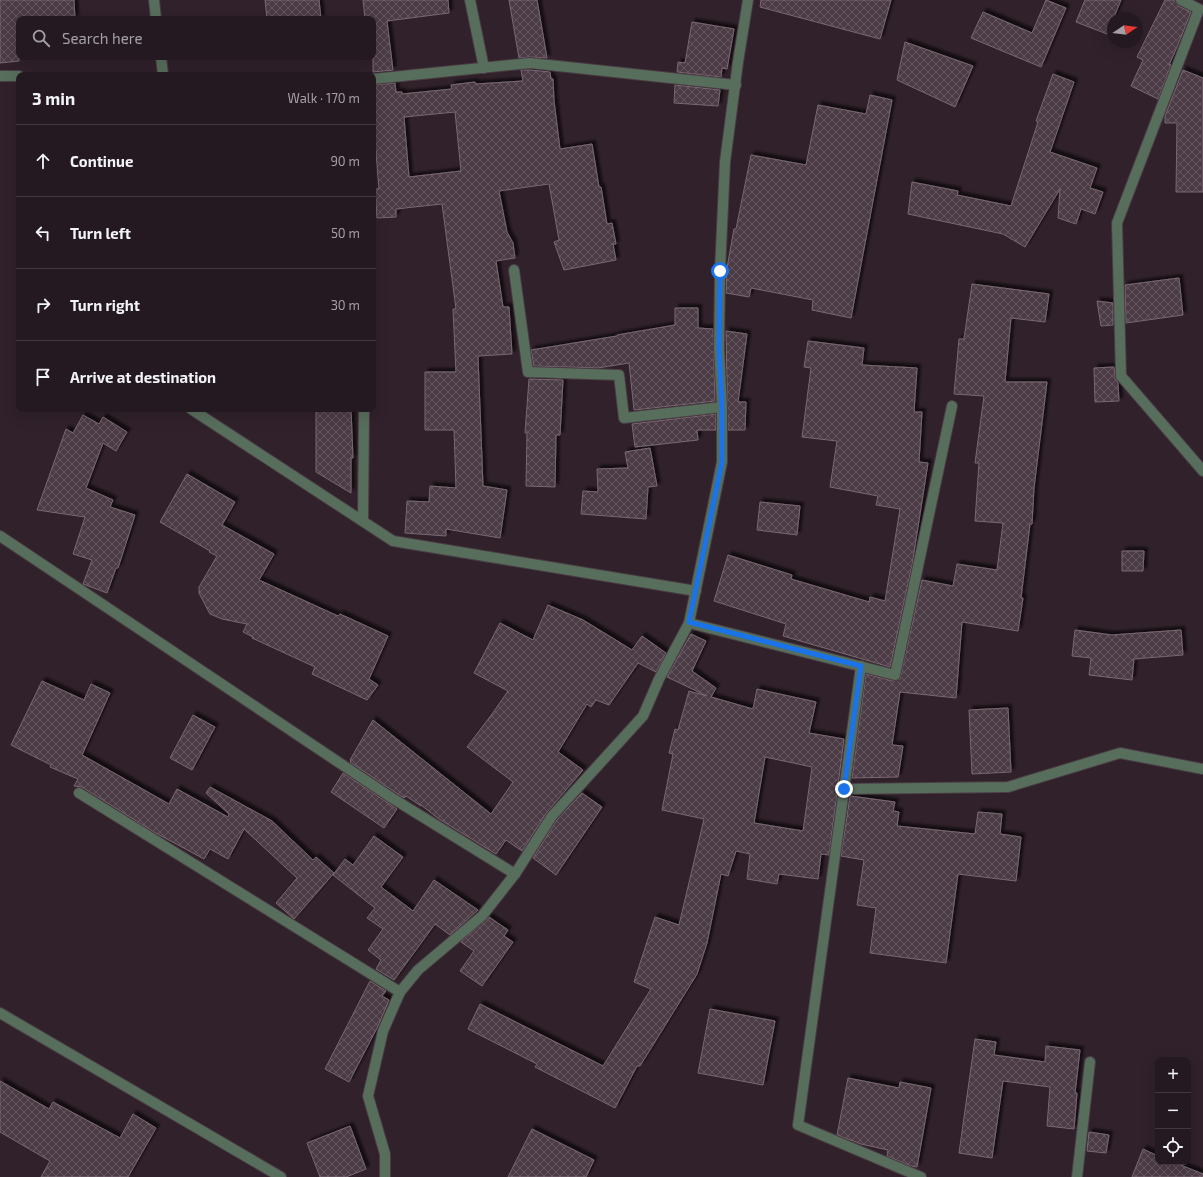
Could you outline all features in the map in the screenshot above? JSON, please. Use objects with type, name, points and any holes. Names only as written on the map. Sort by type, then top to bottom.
[{"type":"street","points":[[154,0],[156,16]]},
{"type":"street","points":[[470,0],[484,68]]},
{"type":"street","points":[[385,1177],[385,1154],[368,1096],[383,1031],[400,992],[418,970],[482,916],[515,874],[552,816],[643,716],[659,679],[689,622],[722,462],[722,407],[719,348],[720,271],[726,162],[738,62],[748,0]]},
{"type":"street","points":[[1181,0],[1199,10],[1117,223],[1121,376],[1203,471]]},
{"type":"street","points":[[160,60],[162,72]]},
{"type":"street","points":[[376,79],[530,63],[736,85]]},
{"type":"street","points":[[0,76],[16,76]]},
{"type":"street","points":[[514,270],[528,372],[619,375],[624,418],[722,407]]},
{"type":"street","points":[[689,622],[895,675],[952,406]]},
{"type":"street","points":[[196,412],[393,541],[696,591]]},
{"type":"street","points":[[363,522],[364,412]]},
{"type":"street","points":[[0,536],[392,798],[515,874]]},
{"type":"street","points":[[861,666],[798,1125],[921,1177]]},
{"type":"street","points":[[844,789],[1008,787],[1120,753],[1203,769]]},
{"type":"street","points":[[79,793],[400,992]]},
{"type":"street","points":[[0,1014],[281,1177]]},
{"type":"street","points":[[1077,1177],[1090,1062]]},
{"type":"building","points":[[0,0],[74,0],[75,16],[16,16],[16,60],[19,61],[0,63]]},
{"type":"building","points":[[265,0],[319,0],[321,16],[267,16]]},
{"type":"building","points":[[363,0],[448,0],[449,13],[387,21],[393,70],[373,72],[373,60],[376,60],[376,16],[365,16]]},
{"type":"building","points":[[509,0],[537,0],[547,58],[519,58]]},
{"type":"building","points":[[761,0],[891,0],[880,39],[760,7]]},
{"type":"building","points":[[1046,0],[1066,8],[1041,67],[971,38],[983,12],[1032,33]]},
{"type":"building","points":[[1085,0],[1121,0],[1116,12],[1107,12],[1107,34],[1076,22]]},
{"type":"building","points":[[1165,0],[1175,0],[1178,6],[1191,12],[1169,65],[1171,65],[1158,99],[1131,86],[1143,60],[1137,57],[1141,48],[1143,48],[1143,45]]},
{"type":"building","points":[[692,22],[734,29],[727,69],[722,68],[721,77],[677,72],[678,62],[685,63]]},
{"type":"building","points":[[905,42],[973,66],[955,107],[897,80]]},
{"type":"building","points":[[521,70],[550,72],[551,79],[553,79],[560,149],[592,144],[607,224],[612,223],[616,244],[613,244],[616,260],[564,270],[554,242],[559,240],[549,184],[499,191],[507,232],[513,243],[515,258],[496,261],[503,307],[509,307],[512,354],[478,356],[483,486],[507,490],[500,538],[446,529],[446,536],[405,533],[407,501],[429,502],[430,486],[456,488],[454,430],[425,430],[425,372],[456,372],[453,309],[456,309],[442,204],[396,209],[396,217],[377,218],[376,204],[376,189],[379,189],[376,152],[376,85],[395,83],[396,92],[402,92],[402,94],[452,89],[451,85],[475,82],[476,84],[523,81]],"holes":[[[455,112],[461,171],[409,177],[404,117]]]},
{"type":"building","points":[[1183,70],[1203,78],[1203,192],[1176,192],[1177,123],[1165,123],[1165,116]]},
{"type":"building","points":[[1053,74],[1074,82],[1050,152],[1097,168],[1090,188],[1103,192],[1095,214],[1081,209],[1076,224],[1058,218],[1060,189],[1025,247],[1003,234],[908,214],[912,182],[958,191],[957,195],[1011,206],[1038,122],[1036,121]]},
{"type":"building","points":[[675,85],[720,90],[718,106],[674,103]]},
{"type":"building","points":[[870,95],[892,100],[851,318],[812,310],[813,300],[751,288],[749,297],[726,293],[727,268],[734,229],[736,229],[751,155],[806,165],[818,105],[866,114]]},
{"type":"building","points":[[1179,278],[1183,315],[1126,323],[1125,285]]},
{"type":"building","points":[[972,284],[1049,294],[1045,322],[1011,318],[1005,382],[1047,382],[1034,488],[1032,524],[1030,524],[1021,598],[1023,598],[1018,631],[962,622],[956,698],[900,692],[892,745],[903,746],[898,777],[852,778],[866,674],[893,681],[900,679],[922,580],[953,586],[957,564],[997,570],[1003,523],[975,521],[979,463],[975,463],[984,396],[954,394],[959,339],[964,339]]},
{"type":"building","points":[[1097,301],[1113,303],[1113,325],[1101,326]]},
{"type":"building","points":[[675,308],[698,308],[698,328],[713,329],[715,401],[634,410],[629,363],[598,368],[534,366],[531,350],[675,325]]},
{"type":"building","points":[[726,331],[747,334],[738,402],[746,402],[745,430],[728,430]]},
{"type":"building","points":[[808,341],[864,348],[862,365],[917,368],[914,412],[922,412],[919,462],[928,463],[912,565],[890,667],[783,636],[786,624],[714,601],[728,555],[792,575],[791,579],[869,602],[870,597],[885,601],[900,509],[876,505],[878,496],[830,487],[837,441],[802,437],[811,368],[804,367]]},
{"type":"building","points":[[1114,367],[1115,377],[1118,383],[1119,401],[1095,402],[1094,368]]},
{"type":"building","points":[[529,379],[563,380],[560,435],[556,435],[555,487],[526,486],[527,433],[525,433]]},
{"type":"building","points":[[316,412],[351,412],[353,458],[351,458],[351,493],[316,472]]},
{"type":"building","points":[[716,414],[716,430],[697,430],[698,440],[635,447],[632,424]]},
{"type":"building","points":[[83,415],[99,424],[103,417],[127,432],[116,451],[103,443],[86,488],[113,500],[110,507],[135,515],[118,568],[116,568],[107,593],[83,584],[92,560],[73,554],[85,517],[37,510],[66,429],[73,433]]},
{"type":"building","points":[[650,448],[657,486],[648,487],[646,519],[581,514],[583,491],[598,492],[597,469],[628,468],[625,452]]},
{"type":"building","points":[[187,474],[235,502],[222,525],[274,554],[259,580],[338,616],[340,614],[388,636],[369,679],[378,685],[367,700],[312,674],[315,667],[252,638],[253,637],[243,632],[247,624],[222,619],[210,614],[199,593],[199,587],[217,556],[160,522]]},
{"type":"building","points":[[760,502],[800,506],[797,535],[757,530]]},
{"type":"building","points":[[1122,551],[1144,551],[1143,571],[1122,571]]},
{"type":"building","points":[[548,605],[583,620],[632,650],[642,636],[666,653],[656,672],[638,663],[609,705],[596,700],[591,707],[587,704],[558,752],[583,770],[547,812],[522,851],[506,840],[496,854],[439,819],[421,805],[406,796],[404,798],[396,793],[350,762],[350,760],[373,720],[491,814],[513,782],[467,747],[508,691],[474,673],[500,623],[533,640]]},
{"type":"building","points":[[1075,630],[1112,635],[1181,630],[1183,655],[1134,659],[1132,680],[1089,675],[1091,658],[1072,656]]},
{"type":"building","points":[[691,634],[706,641],[692,671],[716,688],[711,697],[753,709],[757,689],[816,702],[809,733],[844,739],[829,855],[821,854],[818,879],[779,874],[777,884],[747,879],[750,854],[736,851],[728,876],[721,874],[707,943],[697,974],[640,1066],[637,1066],[615,1108],[535,1067],[537,1064],[468,1029],[480,1004],[603,1066],[651,989],[634,982],[655,917],[679,925],[704,819],[662,810],[673,754],[669,753],[675,729],[678,730],[689,691],[707,696],[667,677]],"holes":[[[765,757],[812,767],[803,831],[754,823]]]},
{"type":"building","points":[[42,681],[84,700],[91,684],[110,693],[82,755],[169,804],[177,789],[228,817],[229,814],[206,793],[210,787],[272,821],[313,860],[316,857],[334,873],[294,919],[276,903],[297,878],[244,829],[228,859],[210,849],[204,859],[154,832],[82,787],[74,786],[78,779],[50,767],[51,765],[11,745]]},
{"type":"building","points":[[1008,708],[1011,772],[972,774],[969,710]]},
{"type":"building","points":[[193,715],[215,727],[192,770],[170,758]]},
{"type":"building","points":[[343,773],[397,809],[384,828],[331,792]]},
{"type":"building","points":[[582,793],[602,807],[556,875],[533,858],[557,820]]},
{"type":"building","points":[[850,796],[895,802],[893,811],[899,812],[897,826],[975,834],[978,812],[1002,814],[1000,834],[1021,837],[1016,881],[958,874],[946,963],[870,953],[876,908],[857,905],[864,860],[841,856]]},
{"type":"building","points":[[374,836],[403,857],[381,887],[413,911],[434,880],[478,910],[450,935],[435,924],[394,980],[376,969],[381,960],[368,950],[383,929],[367,918],[375,908],[333,875],[345,859],[353,865]]},
{"type":"building","points":[[489,917],[508,930],[504,936],[513,942],[482,986],[460,971],[474,951],[461,942]]},
{"type":"building","points":[[370,981],[386,991],[382,996],[389,1000],[378,1026],[349,1082],[325,1069]]},
{"type":"building","points":[[710,1009],[775,1021],[763,1085],[698,1073]]},
{"type":"building","points":[[975,1039],[996,1042],[994,1055],[1045,1062],[1046,1046],[1080,1050],[1075,1093],[1077,1093],[1074,1129],[1047,1126],[1050,1087],[1003,1081],[992,1158],[959,1153]]},
{"type":"building","points":[[848,1078],[899,1088],[900,1082],[931,1088],[917,1167],[887,1156],[888,1150],[861,1144],[837,1135]]},
{"type":"building","points":[[0,1081],[49,1109],[53,1102],[120,1138],[133,1114],[156,1128],[128,1177],[41,1177],[50,1161],[0,1132]]},
{"type":"building","points":[[350,1126],[366,1169],[346,1177],[320,1177],[307,1143]]},
{"type":"building","points":[[532,1129],[594,1160],[586,1177],[508,1177]]},
{"type":"building","points":[[1089,1132],[1109,1135],[1106,1153],[1087,1151]]},
{"type":"building","points":[[1143,1149],[1155,1155],[1155,1165],[1180,1165],[1203,1174],[1203,1177],[1132,1177]]},
{"type":"route","points":[[720,271],[719,348],[722,407],[722,462],[689,622],[861,666],[844,789]]}]
